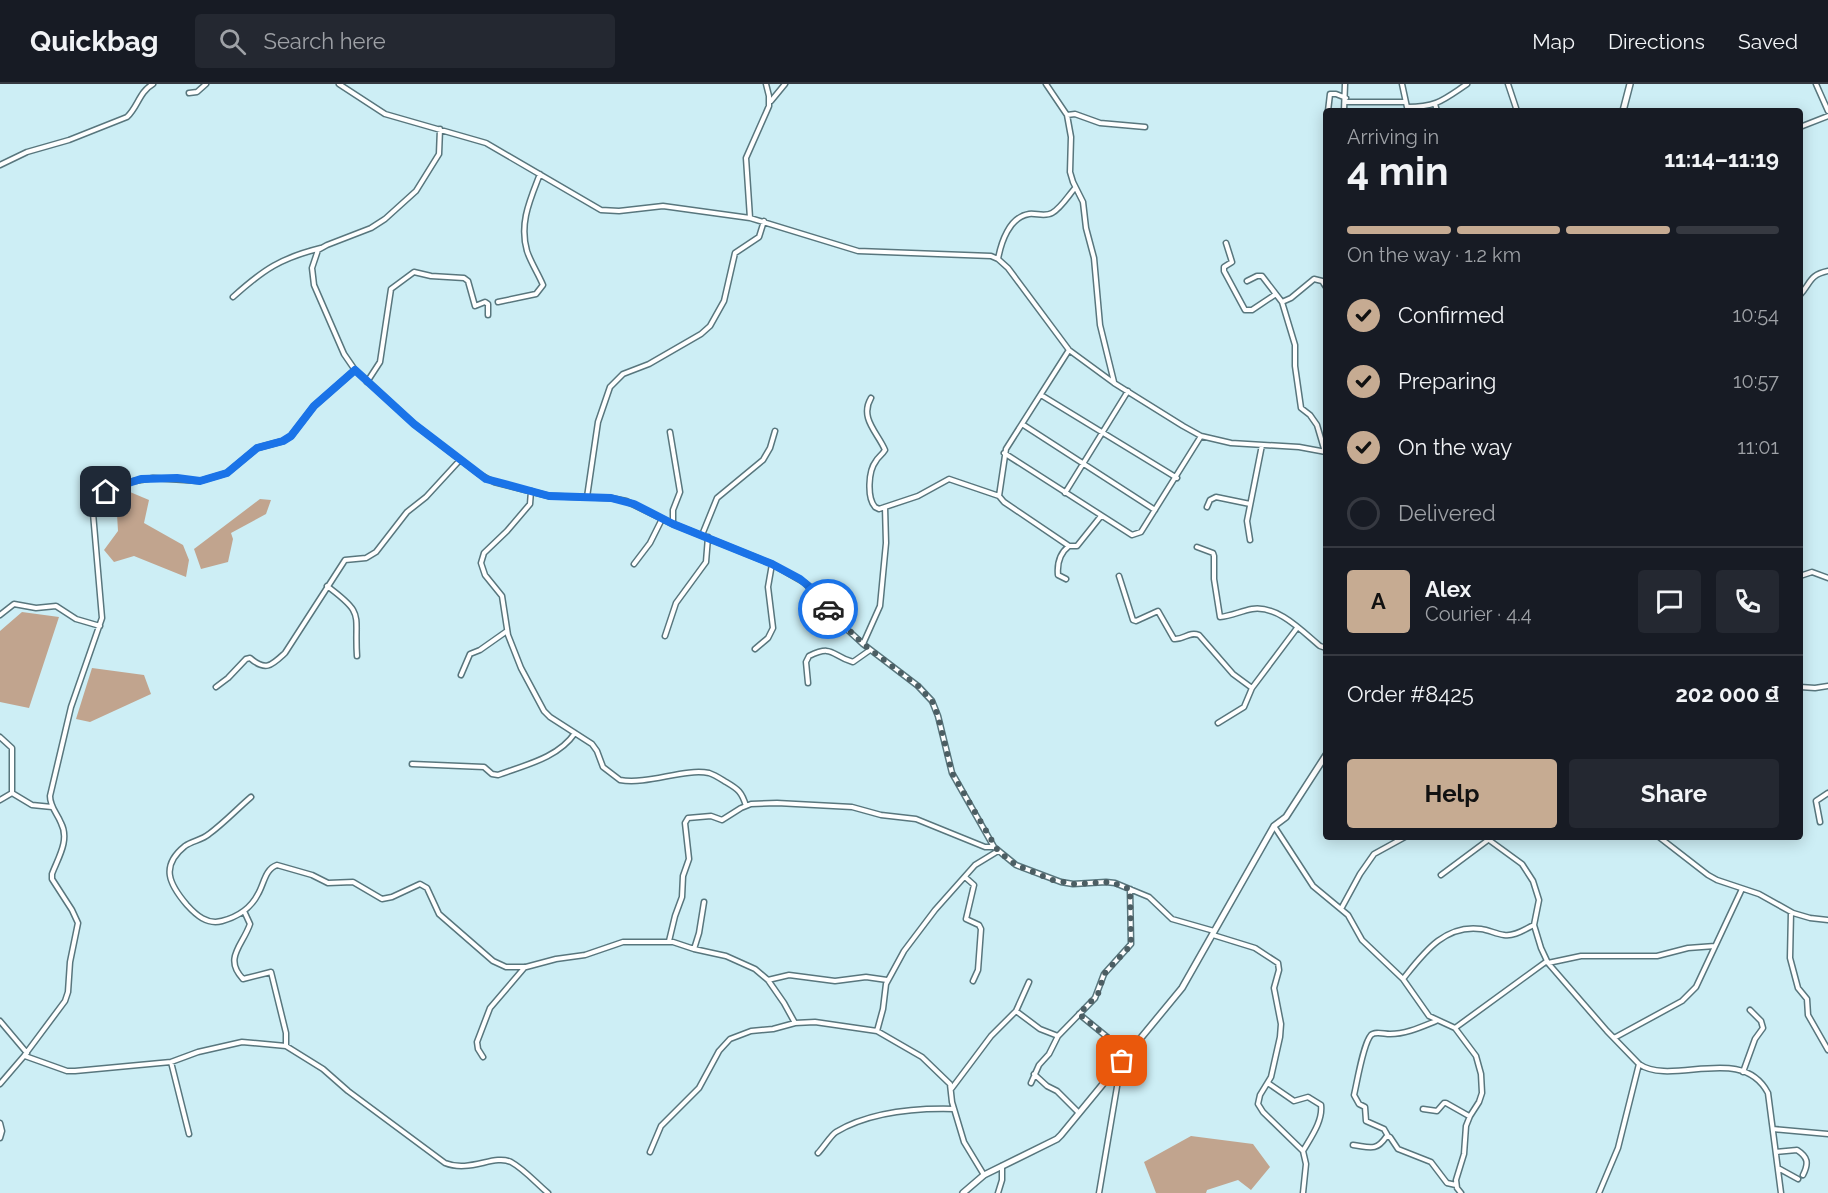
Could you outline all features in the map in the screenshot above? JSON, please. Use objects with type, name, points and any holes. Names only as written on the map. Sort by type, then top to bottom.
[{"type":"street","points":[[0,165],[27,152],[69,140],[127,117],[141,93],[153,84]]},
{"type":"street","points":[[189,93],[196,92],[206,84]]},
{"type":"street","points":[[339,84],[385,114],[486,143],[601,210],[619,211],[663,206],[764,221],[858,251],[982,255],[998,259],[1008,268],[1069,350],[1114,383],[1201,436],[1231,443],[1299,447],[1323,452]]},
{"type":"street","points":[[766,84],[770,101]]},
{"type":"street","points":[[750,218],[746,158],[770,101],[784,84]]},
{"type":"street","points":[[1046,84],[1067,115],[1071,137],[1070,167],[1075,188],[1083,202],[1086,228],[1094,258],[1100,325],[1114,383]]},
{"type":"street","points":[[1344,108],[1346,84]]},
{"type":"street","points":[[1402,84],[1407,107],[1426,107],[1435,104],[1467,84]]},
{"type":"street","points":[[1508,84],[1516,108]]},
{"type":"street","points":[[1624,108],[1630,84]]},
{"type":"street","points":[[1816,84],[1828,111]]},
{"type":"street","points":[[1328,108],[1330,94],[1336,94],[1345,100],[1405,102]]},
{"type":"street","points":[[1435,104],[1436,108]]},
{"type":"street","points":[[1067,115],[1075,114],[1100,123],[1145,127]]},
{"type":"street","points":[[1803,126],[1828,116]]},
{"type":"street","points":[[233,297],[263,272],[288,257],[371,228],[386,219],[411,196],[439,154],[440,129]]},
{"type":"street","points":[[498,302],[536,294],[543,285],[527,251],[524,223],[527,206],[540,174]]},
{"type":"street","points":[[998,259],[1003,238],[1020,218],[1029,214],[1046,215],[1054,212],[1075,188]]},
{"type":"street","points":[[587,498],[598,422],[610,387],[623,374],[649,363],[701,334],[710,326],[726,293],[735,253],[759,237],[764,221]]},
{"type":"street","points":[[1226,243],[1232,262],[1224,267],[1224,271],[1245,310],[1255,308],[1276,294]]},
{"type":"street","points":[[322,247],[313,260],[312,276],[344,354],[355,370],[414,424],[460,460],[486,479],[531,491],[558,497],[611,498],[626,501],[673,524],[772,564],[805,583],[838,621],[870,650],[918,686],[932,701],[952,773],[998,851],[1016,865],[1053,880],[1073,884],[1111,882],[1130,889],[1149,897],[1172,919],[1255,948],[1278,963],[1279,970],[1274,992],[1281,1031],[1271,1077],[1258,1099],[1260,1108],[1303,1151],[1306,1164],[1303,1193]]},
{"type":"street","points":[[1803,290],[1809,280],[1817,274],[1828,271]]},
{"type":"street","points":[[367,381],[380,362],[391,289],[414,272],[431,276],[464,278],[468,281],[474,306],[485,302],[488,304],[488,315]]},
{"type":"street","points":[[1247,281],[1262,276],[1282,302],[1295,345],[1295,366],[1301,408],[1317,425],[1323,445]]},
{"type":"street","points":[[1282,302],[1291,298],[1314,279],[1323,282]]},
{"type":"street","points":[[999,496],[1004,453],[1069,350]]},
{"type":"street","points":[[0,1084],[26,1054],[67,997],[70,962],[78,930],[76,916],[52,879],[65,836],[62,823],[52,807],[50,796],[64,732],[79,682],[100,626],[102,609],[93,513],[99,498],[116,487],[141,479],[177,478],[200,481],[227,473],[257,448],[283,441],[291,436],[314,406],[355,370]]},
{"type":"street","points":[[1065,492],[1128,391]]},
{"type":"street","points":[[1041,395],[1177,478]]},
{"type":"street","points":[[871,398],[866,411],[872,431],[885,450],[873,466],[871,501],[875,507],[885,507],[918,496],[949,478],[999,496],[1004,502],[1069,546],[1077,546],[1101,516]]},
{"type":"street","points":[[1022,424],[1155,510]]},
{"type":"street","points":[[702,535],[717,498],[763,460],[770,448],[775,431]]},
{"type":"street","points":[[670,432],[680,492],[674,507],[673,524]]},
{"type":"street","points":[[1004,453],[1101,516],[1132,535],[1137,535],[1177,478],[1201,436]]},
{"type":"street","points":[[1250,540],[1247,522],[1262,446]]},
{"type":"street","points":[[216,687],[246,659],[250,658],[257,664],[268,666],[285,653],[345,560],[366,558],[376,552],[407,512],[426,497],[460,460]]},
{"type":"street","points":[[531,491],[530,504],[481,558],[481,563],[485,574],[501,596],[507,631],[521,668],[547,714],[595,746],[603,767],[620,780],[667,778],[690,773],[710,774],[738,789],[743,795],[746,806]]},
{"type":"street","points":[[1208,507],[1210,500],[1216,497],[1250,504]]},
{"type":"street","points":[[863,644],[880,606],[886,543],[885,507]]},
{"type":"street","points":[[634,564],[650,543],[662,519]]},
{"type":"street","points":[[665,636],[676,603],[706,562],[708,537]]},
{"type":"street","points":[[1066,579],[1058,575],[1058,567],[1063,553],[1069,546]]},
{"type":"street","points":[[1197,547],[1214,556],[1214,579],[1220,617],[1263,609],[1275,613],[1323,647]]},
{"type":"street","points":[[755,649],[768,638],[773,628],[768,587],[772,564]]},
{"type":"street","points":[[1803,575],[1812,572],[1828,578]]},
{"type":"street","points":[[1119,576],[1133,620],[1136,621],[1158,610],[1174,639],[1177,640],[1192,633],[1199,635],[1233,674],[1252,688]]},
{"type":"street","points":[[327,586],[355,611],[358,627],[357,656]]},
{"type":"street","points":[[0,615],[14,604],[36,608],[56,606],[76,619],[100,626]]},
{"type":"street","points":[[1218,723],[1241,710],[1248,701],[1252,688],[1297,627]]},
{"type":"street","points":[[461,675],[470,654],[480,650],[507,631]]},
{"type":"street","points":[[808,683],[806,662],[808,656],[830,650],[853,662],[870,650]]},
{"type":"street","points":[[1803,687],[1828,686]]},
{"type":"street","points":[[412,764],[484,767],[492,774],[498,774],[560,750],[575,733]]},
{"type":"street","points":[[0,737],[12,748],[12,793]]},
{"type":"street","points":[[963,1193],[984,1175],[1057,1139],[1079,1113],[1182,988],[1274,826],[1286,817],[1323,760]]},
{"type":"street","points":[[12,793],[32,805],[52,807]]},
{"type":"street","points":[[0,800],[12,793]]},
{"type":"street","points":[[1820,822],[1816,801],[1828,793]]},
{"type":"street","points":[[250,797],[210,834],[184,847],[171,862],[168,872],[180,897],[206,921],[221,922],[244,911],[258,894],[270,869],[277,865],[312,875],[328,884],[354,882],[376,898],[382,899],[392,897],[420,884],[427,888],[440,914],[493,961],[506,967],[526,967],[556,959],[585,955],[622,942],[669,941],[731,957],[755,969],[768,980],[795,1023]]},
{"type":"street","points":[[669,941],[682,897],[683,876],[688,859],[685,819],[711,816],[725,819],[746,806],[777,803],[852,807],[881,815],[916,819],[986,847],[994,847]]},
{"type":"street","points":[[1274,826],[1309,882],[1351,918],[1366,944],[1403,979],[1429,1016],[1455,1028],[1476,1056],[1480,1070],[1481,1098],[1466,1126],[1464,1154],[1456,1185],[1461,1193]]},
{"type":"street","points":[[1341,909],[1374,854],[1400,840]]},
{"type":"street","points":[[1441,876],[1484,840]]},
{"type":"street","points":[[1489,840],[1522,864],[1533,881],[1539,900],[1534,925],[1548,962],[1639,1064],[1644,1068],[1652,1069],[1689,1070],[1718,1067],[1743,1072],[1757,1078],[1764,1085],[1768,1093],[1781,1193]]},
{"type":"street","points":[[1663,840],[1708,876],[1759,894],[1791,912],[1810,918],[1828,920]]},
{"type":"street","points":[[877,1031],[887,980],[904,951],[935,910],[965,877],[981,861],[998,851]]},
{"type":"street","points":[[965,877],[974,885],[966,919],[979,925],[981,929],[978,970],[973,981]]},
{"type":"street","points":[[1031,1083],[1058,1036],[1098,994],[1104,974],[1131,945],[1130,889]]},
{"type":"street","points":[[1614,1038],[1682,1000],[1696,987],[1742,889]]},
{"type":"street","points":[[694,949],[700,930],[704,902]]},
{"type":"street","points":[[244,911],[250,924],[234,957],[233,964],[243,978],[271,972],[284,1024],[286,1046]]},
{"type":"street","points":[[1791,912],[1790,958],[1798,988],[1807,999],[1808,1015],[1828,1050]]},
{"type":"street","points":[[1403,979],[1429,947],[1448,934],[1481,929],[1509,935],[1534,925]]},
{"type":"street","points":[[1455,1028],[1548,962],[1581,956],[1654,957],[1688,948],[1715,946]]},
{"type":"street","points":[[483,1058],[477,1042],[490,1008],[526,967]]},
{"type":"street","points":[[768,980],[789,975],[835,981],[866,977],[887,980]]},
{"type":"street","points":[[952,1089],[991,1036],[1016,1011],[1029,982]]},
{"type":"street","points":[[1016,1011],[1036,1027],[1058,1036]]},
{"type":"street","points":[[1743,1072],[1755,1039],[1763,1028],[1761,1021],[1750,1011]]},
{"type":"street","points":[[1079,1014],[1127,1055]]},
{"type":"street","points":[[1436,1021],[1408,1032],[1375,1033],[1370,1036],[1354,1095],[1359,1104],[1365,1107],[1367,1122],[1384,1129],[1398,1149],[1431,1162],[1447,1184],[1456,1185]]},
{"type":"street","points":[[0,1022],[26,1054],[70,1071],[171,1062],[198,1052],[242,1042],[286,1046],[323,1069],[348,1091],[445,1163],[466,1167],[504,1160],[516,1166],[548,1193]]},
{"type":"street","points":[[650,1152],[653,1140],[661,1126],[699,1088],[724,1044],[744,1032],[815,1022],[877,1031],[922,1057],[947,1080],[952,1089],[954,1109],[964,1142],[984,1175]]},
{"type":"street","points":[[171,1062],[189,1134]]},
{"type":"street","points":[[1099,1193],[1121,1062]]},
{"type":"street","points":[[1599,1193],[1618,1149],[1639,1064]]},
{"type":"street","points":[[1035,1074],[1047,1086],[1057,1091],[1079,1113]]},
{"type":"street","points":[[1268,1083],[1291,1100],[1296,1101],[1308,1097],[1321,1105],[1318,1124],[1303,1151]]},
{"type":"street","points":[[1424,1109],[1437,1111],[1446,1103],[1470,1116]]},
{"type":"street","points":[[818,1153],[835,1133],[875,1117],[925,1109],[954,1109]]},
{"type":"street","points":[[0,1123],[2,1131],[0,1138]]},
{"type":"street","points":[[1773,1129],[1828,1134]]},
{"type":"street","points":[[1353,1145],[1376,1148],[1388,1136]]},
{"type":"street","points":[[1776,1152],[1797,1149],[1803,1154],[1808,1161],[1803,1175]]},
{"type":"street","points":[[998,1193],[1002,1180],[1002,1166]]},
{"type":"street","points":[[1778,1168],[1798,1179]]},
{"type":"shaded area","points":[[130,492],[149,500],[144,523],[183,545],[189,560],[186,577],[134,556],[114,562],[104,550],[118,531],[116,497]]},
{"type":"shaded area","points":[[260,499],[271,500],[266,514],[231,533],[233,539],[228,562],[201,569],[194,549]]},
{"type":"shaded area","points":[[22,612],[59,617],[29,708],[0,702],[0,631]]},
{"type":"shaded area","points":[[92,668],[144,675],[151,694],[90,722],[76,719]]},
{"type":"shaded area","points":[[1191,1136],[1253,1144],[1270,1167],[1251,1190],[1238,1180],[1207,1190],[1206,1193],[1156,1193],[1144,1162]]},
{"type":"way so far","points":[[828,609],[863,644],[918,686],[932,701],[936,708],[952,773],[998,851],[1016,865],[1053,880],[1073,884],[1111,882],[1130,889],[1131,945],[1106,970],[1098,994],[1079,1014],[1127,1055],[1122,1061]]},
{"type":"route","points":[[106,492],[141,479],[177,478],[200,481],[219,477],[234,469],[257,448],[283,441],[291,436],[314,406],[355,370],[414,424],[486,479],[549,496],[611,498],[634,504],[673,524],[772,564],[800,579],[811,588],[828,609]]}]
